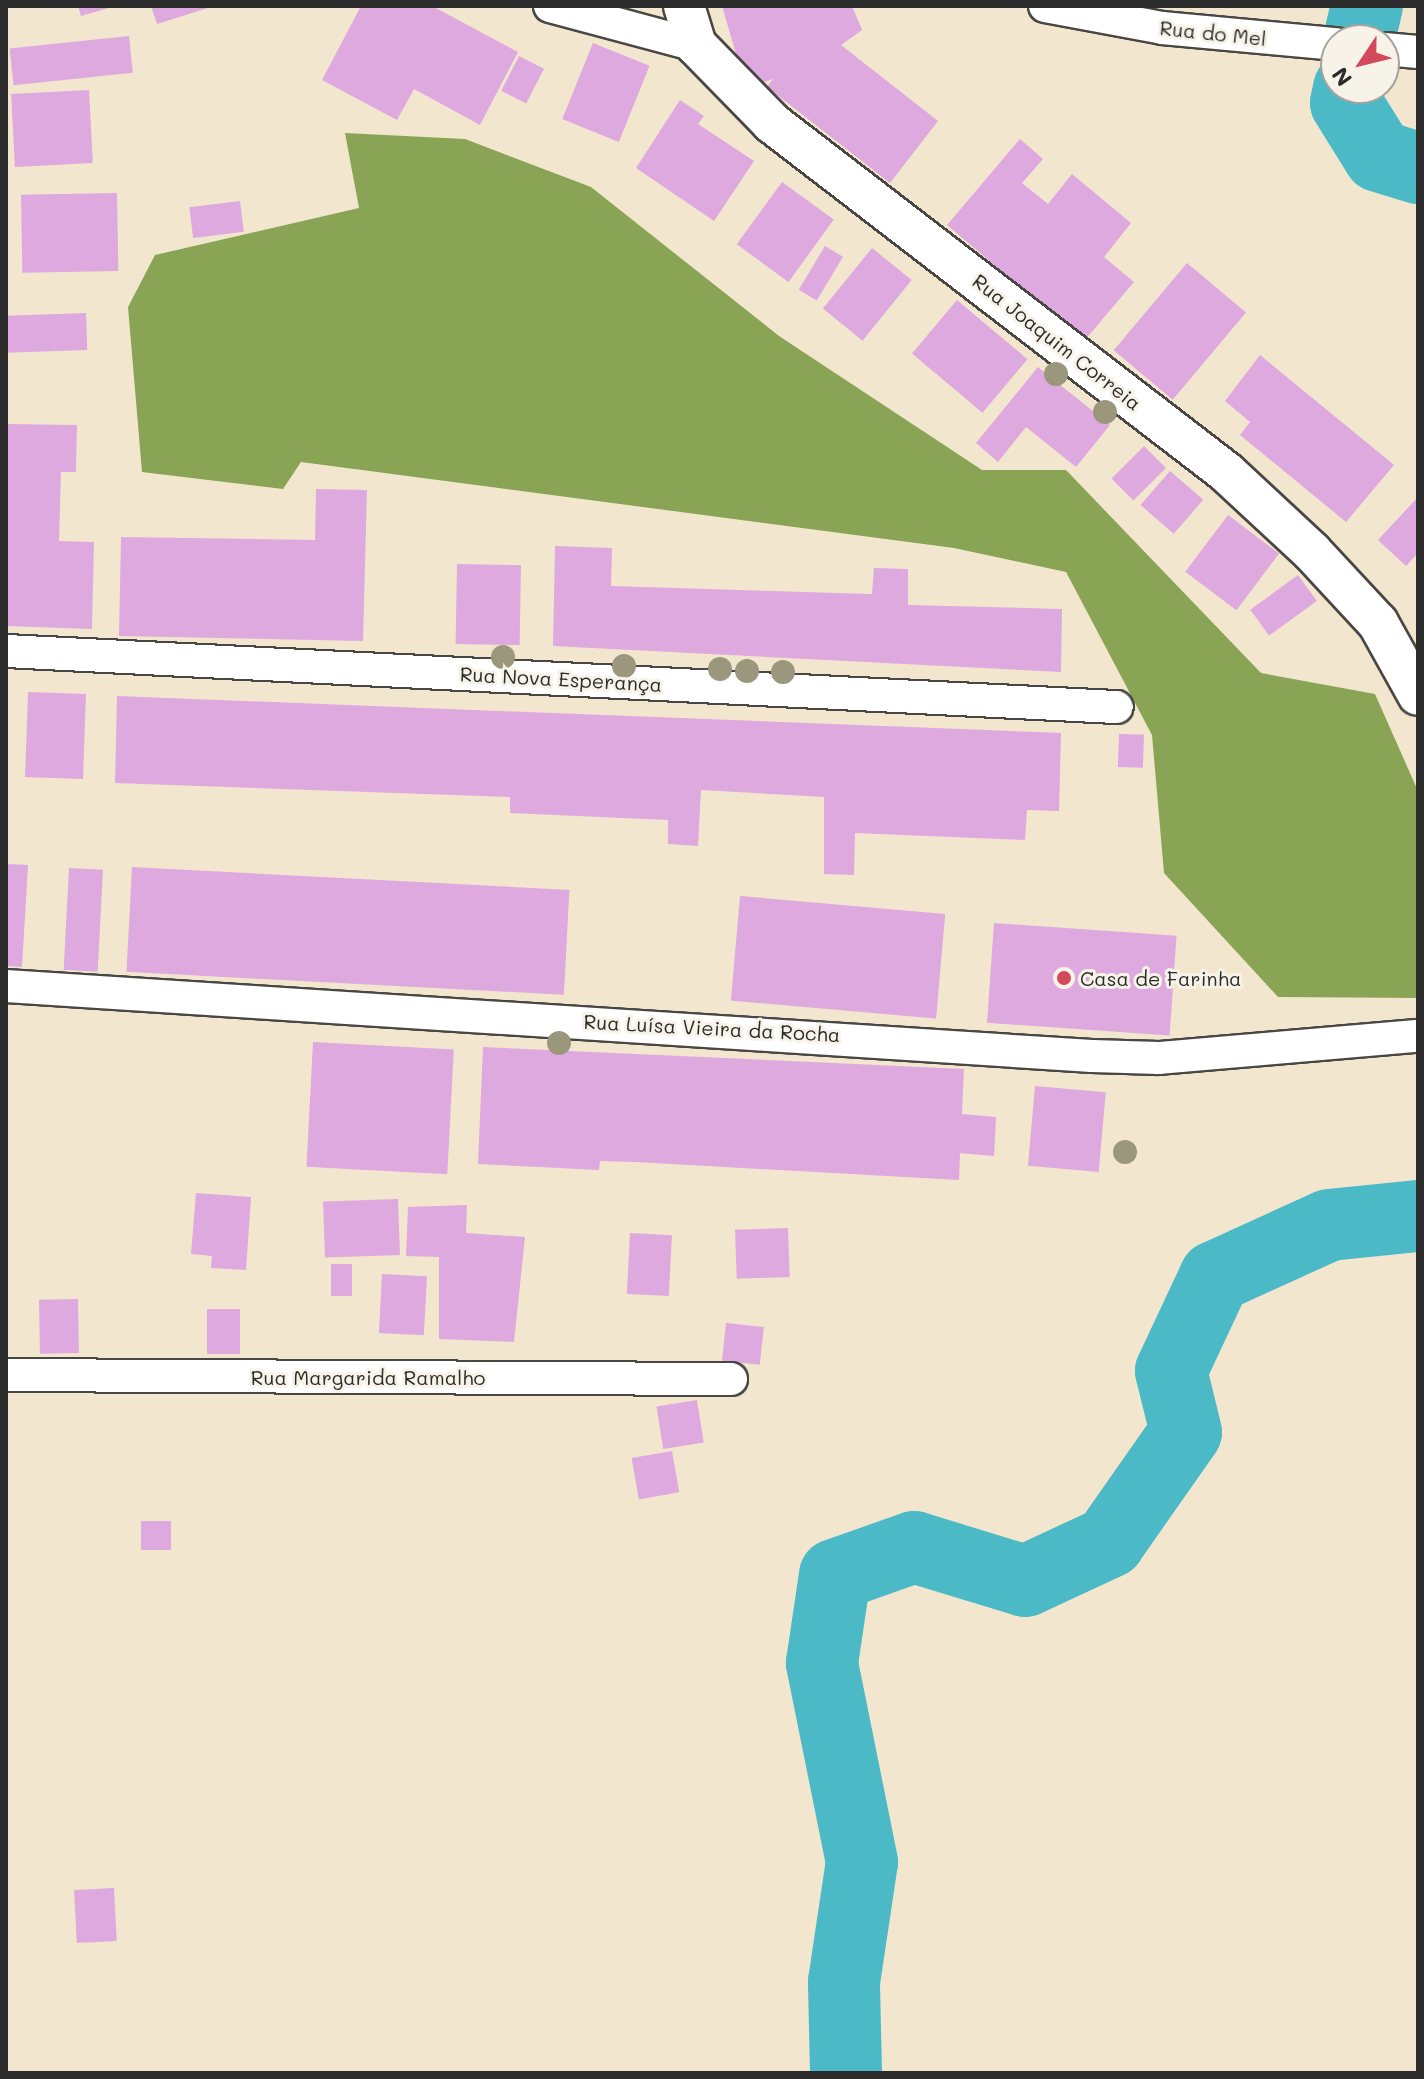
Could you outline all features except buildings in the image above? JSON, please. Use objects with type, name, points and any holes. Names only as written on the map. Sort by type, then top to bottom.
[{"type":"street","points":[[550,6],[696,45]]},
{"type":"street","name":"Rua Joaquim Correia","points":[[684,6],[696,45],[772,123],[1226,472],[1378,623],[1418,695]]},
{"type":"street","name":"Rua do Mel","points":[[1045,6],[1163,17],[1320,42]]},
{"type":"street","name":"Rua Nova Esperança","points":[[6,651],[1117,707]]},
{"type":"street","name":"Rua Luísa Vieira da Rocha","points":[[6,986],[1092,1056],[1159,1058],[1418,1036]]},
{"type":"street","name":"Rua Margarida Ramalho","points":[[6,1375],[731,1379]]},
{"type":"green space","points":[[345,133],[465,139],[591,187],[779,336],[982,470],[1066,470],[1261,673],[1375,694],[1418,791],[1418,998],[1278,997],[1164,873],[1152,735],[1066,572],[954,548],[301,462],[283,489],[142,472],[128,307],[155,255],[359,208]]},
{"type":"waterway","points":[[1363,24],[1367,6]]},
{"type":"waterway","points":[[1347,104],[1379,156],[1418,168]]},
{"type":"waterway","points":[[846,2073],[844,1982],[862,1862],[822,1663],[835,1575],[914,1547],[1025,1581],[1109,1542],[1186,1432],[1171,1371],[1215,1277],[1329,1225],[1418,1216]]},
{"type":"place","name":"Casa de Farinha","points":[[1064,978]]}]
